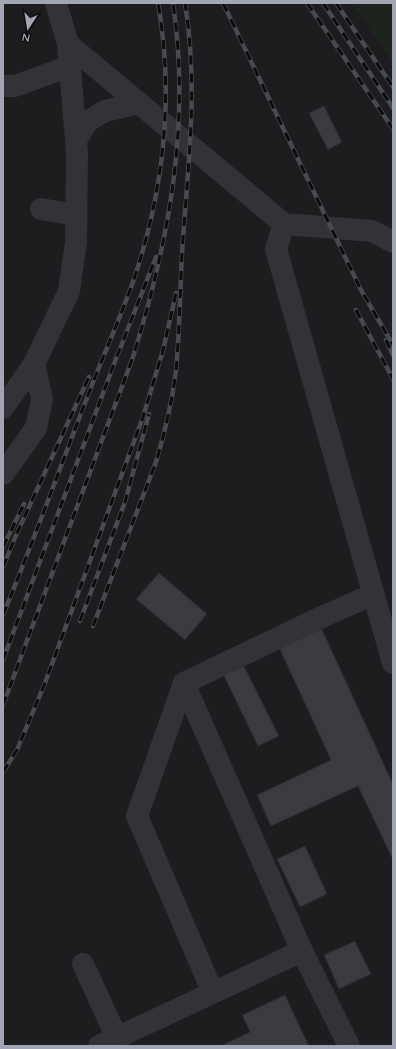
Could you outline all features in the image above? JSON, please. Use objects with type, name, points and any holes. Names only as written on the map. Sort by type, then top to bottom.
[{"type":"lane","points":[[3,408],[34,364],[69,292],[76,242],[76,140],[70,66],[68,44],[56,3]]},
{"type":"lane","points":[[68,44],[284,224],[372,231],[393,242]]},
{"type":"lane","points":[[3,86],[15,86],[70,66]]},
{"type":"lane","points":[[76,140],[88,122],[105,111],[139,103]]},
{"type":"lane","points":[[41,209],[76,215]]},
{"type":"lane","points":[[284,224],[276,249],[393,663]]},
{"type":"lane","points":[[3,474],[36,428],[42,399],[34,364]]},
{"type":"lane","points":[[213,993],[137,816],[184,683],[324,616],[374,594]]},
{"type":"lane","points":[[184,683],[302,951],[350,1046]]},
{"type":"lane","points":[[83,964],[108,1042],[302,951]]},
{"type":"shaded area","points":[[3,3],[351,3],[393,64],[393,1046],[3,1046]]},
{"type":"shaded area","points":[[351,3],[393,3],[393,64]]},
{"type":"building","points":[[324,106],[342,142],[328,150],[309,113]]},
{"type":"building","points":[[159,573],[207,614],[185,640],[136,599]]},
{"type":"building","points":[[319,623],[393,784],[393,860],[358,786],[271,826],[257,795],[331,760],[277,643]]},
{"type":"building","points":[[242,662],[279,736],[258,746],[222,672]]},
{"type":"building","points":[[305,846],[327,894],[300,907],[277,859]]},
{"type":"building","points":[[355,941],[371,974],[339,989],[324,955]]},
{"type":"building","points":[[285,995],[309,1046],[220,1046],[250,1032],[242,1015]]},
{"type":"railway","points":[[3,615],[125,302],[146,240],[154,207],[164,139],[165,71],[163,37],[158,3]]},
{"type":"railway","points":[[3,705],[133,357],[157,270],[166,226],[178,138],[178,48],[173,3]]},
{"type":"railway","points":[[93,626],[156,462],[168,417],[176,371],[182,255],[190,149],[192,92],[189,33],[185,3]]},
{"type":"railway","points":[[223,3],[361,290],[393,345]]},
{"type":"railway","points":[[307,3],[393,129]]},
{"type":"railway","points":[[323,3],[393,108]]},
{"type":"railway","points":[[336,3],[393,87]]},
{"type":"railway","points":[[3,660],[114,364],[156,257]]},
{"type":"railway","points":[[162,355],[176,293]]},
{"type":"railway","points":[[356,310],[393,379]]},
{"type":"railway","points":[[386,340],[393,355]]},
{"type":"railway","points":[[3,772],[17,750],[45,683],[143,417],[163,350]]},
{"type":"railway","points":[[3,567],[17,533],[89,377]]},
{"type":"railway","points":[[80,621],[125,502],[149,414]]},
{"type":"railway","points":[[3,547],[24,504]]}]
